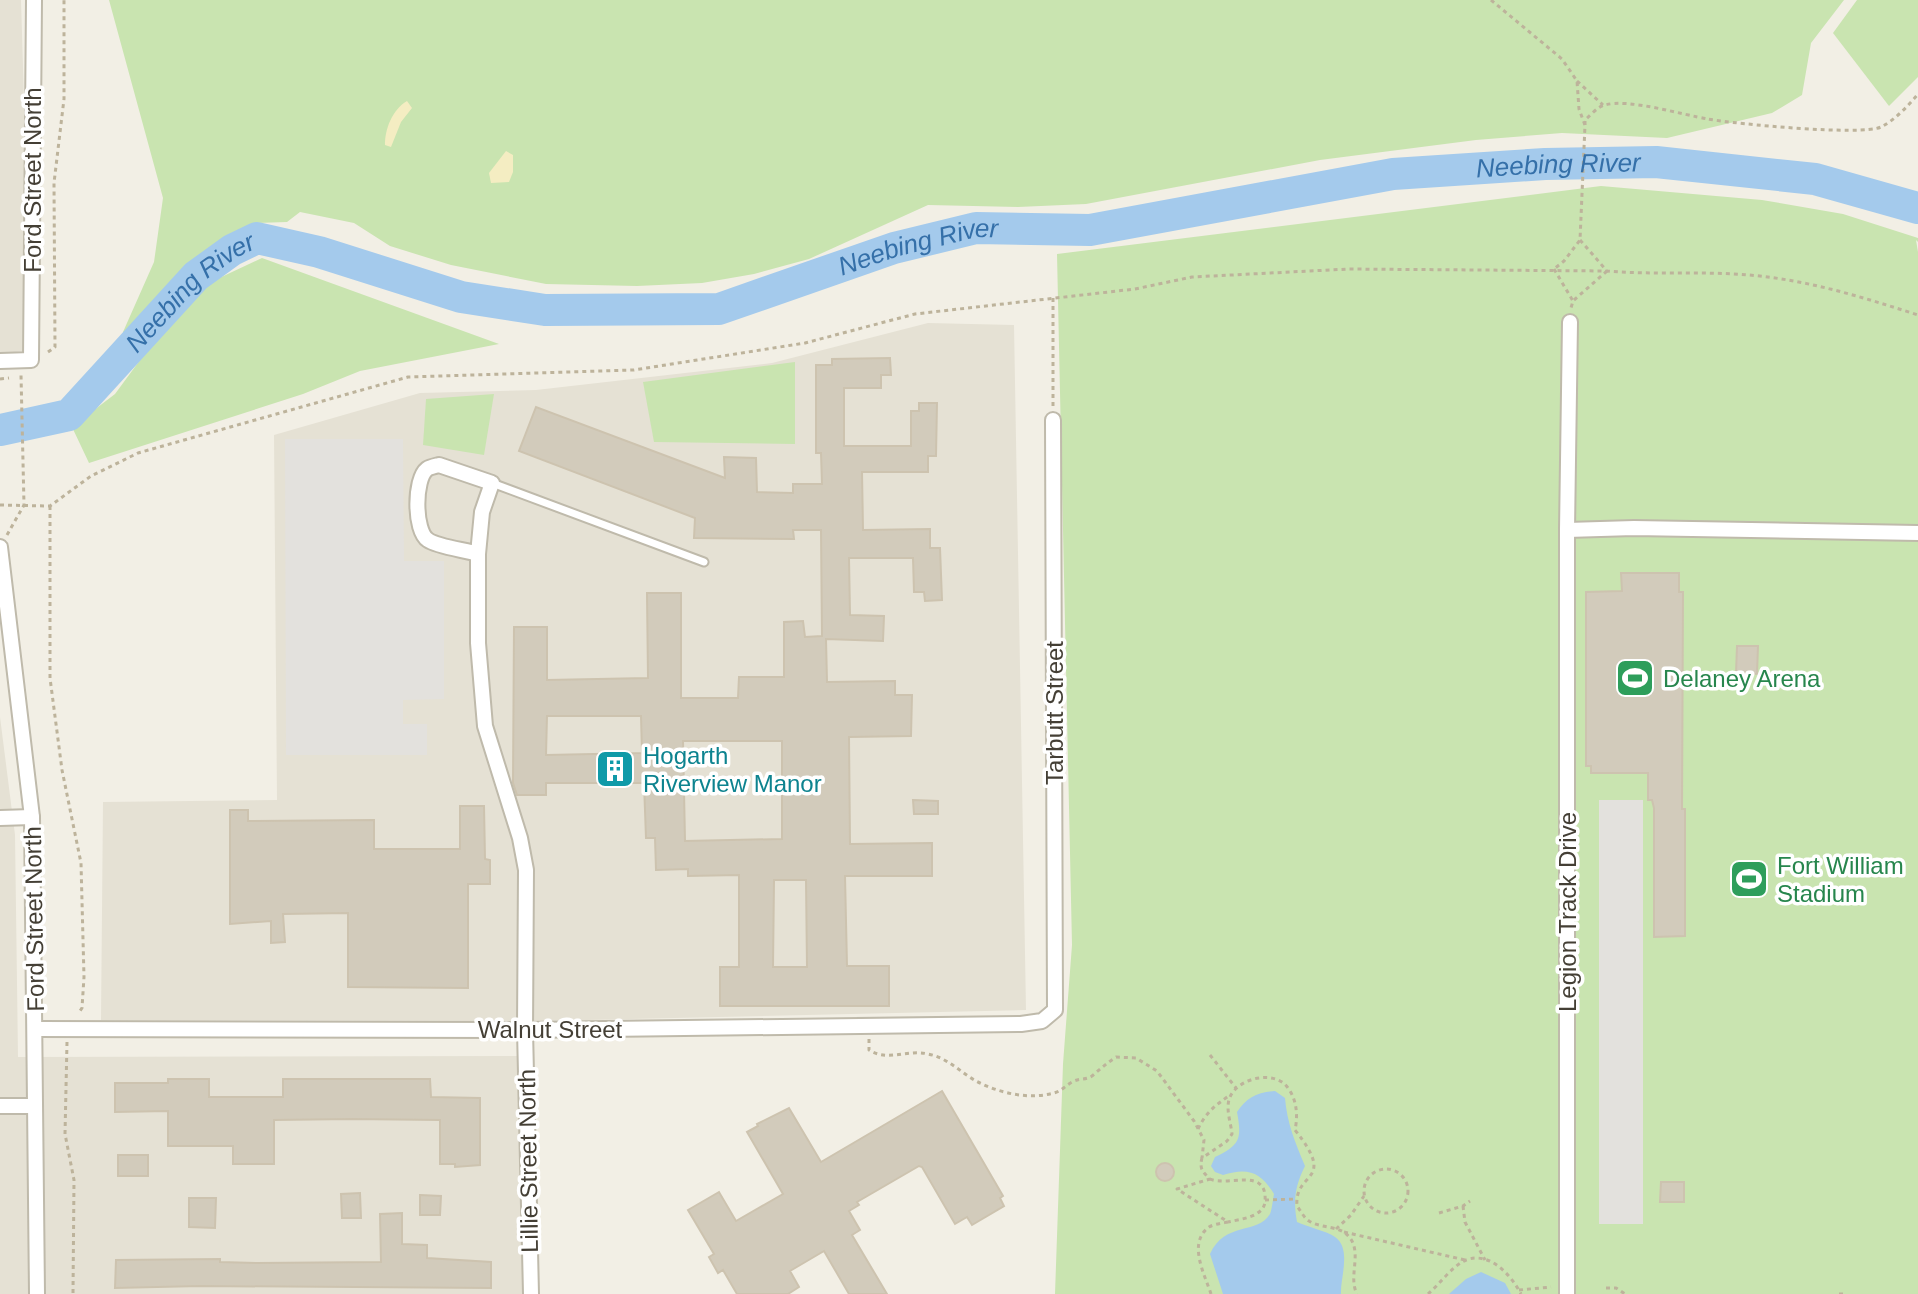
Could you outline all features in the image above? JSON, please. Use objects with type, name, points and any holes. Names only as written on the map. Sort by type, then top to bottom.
[{"type":"street","name":"Ford Street North","points":[[34,0],[34,362]]},
{"type":"street","name":"Legion Track Drive","points":[[1567,1290],[1570,322]]},
{"type":"street","points":[[0,361],[34,362]]},
{"type":"street","name":"Tarbutt Street","points":[[1053,420],[1055,1005]]},
{"type":"street","points":[[478,554],[428,540],[421,531],[417,516],[420,480],[426,470],[439,465],[492,483]]},
{"type":"street","name":"Lillie Street North","points":[[492,483],[482,512],[478,554],[478,643],[485,726],[520,838],[526,870],[525,1030],[531,1294]]},
{"type":"street","points":[[1567,530],[1634,528],[1918,533]]},
{"type":"street","name":"Ford Street North","points":[[0,547],[32,817],[37,1294]]},
{"type":"street","points":[[0,818],[32,817]]},
{"type":"street","name":"Walnut Street","points":[[36,1029],[525,1030],[1021,1024],[1042,1021],[1055,1010],[1055,1005]]},
{"type":"street","points":[[0,1106],[35,1106]]},
{"type":"lane","points":[[492,483],[704,562]]},
{"type":"path","points":[[0,547],[24,505],[20,376],[55,347],[54,183],[64,99],[64,0]]},
{"type":"path","points":[[1491,0],[1547,44],[1577,81],[1603,105],[1656,107],[1740,122],[1828,129],[1878,128],[1892,120],[1918,94]]},
{"type":"path","points":[[1577,81],[1579,109],[1585,125]]},
{"type":"path","points":[[1554,269],[1580,240],[1585,120],[1603,105]]},
{"type":"path","points":[[1580,240],[1607,271]]},
{"type":"path","points":[[0,505],[50,506],[91,476],[138,453],[408,377],[634,370],[805,343],[915,314],[1135,289],[1192,277],[1349,269],[1554,269],[1747,275],[1819,284],[1918,315]]},
{"type":"path","points":[[1554,269],[1573,301],[1570,322]]},
{"type":"path","points":[[1573,301],[1607,271]]},
{"type":"path","points":[[1053,298],[1053,420]]},
{"type":"path","points":[[50,506],[50,678],[62,770],[81,863],[84,977],[82,1008],[67,1029],[65,1134],[74,1180],[73,1294]]},
{"type":"path","points":[[869,1026],[869,1050],[872,1053],[886,1056],[907,1052],[926,1053],[956,1066],[990,1088],[1019,1094],[1056,1093],[1075,1080],[1090,1078],[1116,1057],[1136,1058],[1157,1071],[1204,1140],[1201,1170],[1210,1179],[1221,1183],[1251,1179],[1261,1187],[1265,1200],[1261,1211],[1209,1227],[1198,1243],[1211,1294]]},
{"type":"path","points":[[1210,1055],[1236,1088]]},
{"type":"path","points":[[1198,1129],[1212,1108],[1243,1082],[1259,1078],[1280,1080],[1287,1086],[1298,1116],[1295,1130],[1315,1161],[1310,1180],[1297,1199],[1297,1206],[1310,1222],[1465,1260],[1495,1262],[1520,1292],[1567,1290]]},
{"type":"path","points":[[1202,1158],[1232,1134],[1228,1105],[1230,1095]]},
{"type":"path","points":[[1336,1229],[1364,1196],[1370,1176],[1381,1170],[1400,1175],[1407,1187],[1405,1202],[1394,1211],[1379,1212],[1367,1203],[1364,1196]]},
{"type":"path","points":[[1210,1179],[1177,1189],[1228,1222]]},
{"type":"path","points":[[1265,1200],[1297,1199]]},
{"type":"path","points":[[1439,1213],[1470,1201]]},
{"type":"path","points":[[1463,1206],[1465,1222],[1485,1260]]},
{"type":"path","points":[[1344,1232],[1354,1244],[1353,1286],[1357,1294]]},
{"type":"path","points":[[1428,1294],[1465,1260]]},
{"type":"path","points":[[1606,1288],[1616,1288],[1625,1294]]},
{"type":"path","points":[[1839,1294],[1847,1294]]},
{"type":"shaded area","points":[[0,0],[21,0],[32,369],[0,369]]},
{"type":"shaded area","points":[[928,323],[1014,325],[1026,1010],[543,1021],[101,1020],[103,802],[277,800],[274,435],[420,393],[536,390],[772,363]]},
{"type":"shaded area","points":[[285,439],[403,439],[404,561],[444,561],[444,699],[403,700],[403,724],[427,724],[427,755],[286,755]]},
{"type":"shaded area","points":[[0,717],[15,835],[18,1057],[534,1056],[536,1294],[0,1294]]},
{"type":"shaded area","points":[[1599,800],[1643,800],[1643,1224],[1599,1224]]},
{"type":"green space","points":[[109,0],[1844,0],[1811,43],[1802,95],[1772,113],[1667,138],[1562,133],[1476,140],[1320,160],[1086,204],[1018,207],[928,205],[809,259],[754,274],[702,283],[637,286],[546,284],[451,265],[390,246],[354,223],[300,212],[287,222],[256,223],[257,238],[199,275],[122,358],[123,332],[154,262],[163,198]]},
{"type":"green space","points":[[1857,0],[1918,0],[1918,77],[1889,106],[1833,33]]},
{"type":"green space","points":[[1601,186],[1762,200],[1843,214],[1918,238],[1918,1294],[1055,1294],[1063,1064],[1072,945],[1057,254]]},
{"type":"green space","points":[[262,258],[499,344],[360,371],[303,394],[89,463],[72,427],[115,394],[157,337],[195,295],[215,280]]},
{"type":"green space","points":[[795,362],[795,444],[654,442],[643,382]]},
{"type":"green space","points":[[494,394],[484,455],[423,445],[426,399]]},
{"type":"sand","points":[[407,101],[412,108],[401,122],[391,147],[385,145],[390,120]]},
{"type":"sand","points":[[506,151],[513,155],[513,172],[509,182],[491,183],[489,173]]},
{"type":"water","points":[[1275,1091],[1285,1098],[1295,1141],[1305,1166],[1296,1193],[1297,1222],[1331,1235],[1340,1242],[1344,1256],[1341,1294],[1223,1294],[1210,1254],[1224,1237],[1264,1220],[1270,1214],[1274,1194],[1253,1173],[1223,1175],[1211,1166],[1215,1157],[1230,1149],[1237,1140],[1237,1112],[1240,1107],[1248,1099]]},
{"type":"water","points":[[1481,1272],[1505,1283],[1511,1294],[1449,1294],[1466,1279]]},
{"type":"building","points":[[890,358],[891,375],[881,375],[881,388],[844,388],[844,446],[911,446],[911,411],[919,411],[919,403],[937,403],[936,456],[928,456],[928,472],[862,472],[863,530],[930,529],[930,548],[940,548],[942,600],[925,601],[924,592],[914,592],[913,558],[849,558],[850,615],[884,616],[883,641],[826,639],[827,682],[895,681],[895,695],[912,695],[911,736],[849,737],[850,844],[932,843],[932,876],[845,876],[847,966],[889,966],[889,1006],[720,1006],[720,967],[739,967],[739,875],[688,876],[688,869],[656,870],[655,838],[646,838],[644,783],[546,783],[546,795],[517,795],[513,783],[514,627],[547,627],[547,680],[648,678],[647,593],[681,593],[681,698],[738,698],[739,677],[784,677],[784,622],[803,621],[805,637],[822,636],[821,530],[793,530],[794,539],[694,538],[695,518],[519,451],[536,407],[725,478],[724,457],[756,458],[757,492],[793,493],[793,484],[822,484],[821,453],[816,453],[816,365],[832,365],[832,359]],"holes":[[[547,716],[641,716],[642,753],[546,755]],[[683,741],[782,741],[782,839],[685,841]],[[774,880],[806,880],[807,967],[773,967]]]},
{"type":"building","name":"Delaney Arena","points":[[1621,573],[1679,573],[1679,592],[1683,592],[1685,936],[1654,937],[1654,808],[1652,800],[1648,800],[1648,773],[1591,773],[1591,766],[1586,766],[1586,592],[1622,591]]},
{"type":"building","points":[[1737,646],[1758,646],[1757,674],[1736,673]]},
{"type":"building","points":[[913,800],[938,801],[938,814],[914,814]]},
{"type":"building","points":[[460,806],[484,806],[485,859],[490,860],[490,884],[468,884],[468,988],[348,987],[348,913],[283,914],[285,942],[271,943],[271,921],[230,924],[230,810],[248,810],[248,821],[374,820],[374,849],[460,849]]},
{"type":"building","points":[[168,1079],[209,1079],[209,1097],[283,1097],[283,1079],[430,1079],[431,1097],[480,1098],[480,1165],[455,1167],[455,1164],[440,1164],[440,1120],[351,1119],[274,1120],[274,1164],[233,1164],[233,1146],[168,1146],[168,1111],[115,1112],[115,1083],[168,1083]]},
{"type":"building","points":[[942,1091],[1003,1196],[1000,1198],[1004,1206],[972,1225],[967,1217],[955,1224],[919,1166],[857,1202],[859,1205],[849,1211],[860,1230],[852,1235],[887,1294],[849,1294],[824,1251],[790,1271],[799,1287],[788,1294],[737,1294],[723,1270],[718,1273],[709,1257],[714,1254],[688,1210],[719,1192],[736,1221],[783,1194],[747,1132],[789,1108],[821,1162]]},
{"type":"building","points":[[118,1155],[148,1155],[148,1176],[118,1176]]},
{"type":"building","points":[[1165,1163],[1174,1172],[1165,1181],[1156,1172]]},
{"type":"building","points":[[1661,1182],[1684,1182],[1684,1202],[1660,1202]]},
{"type":"building","points":[[360,1193],[361,1218],[342,1218],[341,1194]]},
{"type":"building","points":[[420,1195],[441,1196],[440,1215],[420,1215]]},
{"type":"building","points":[[189,1198],[216,1198],[215,1228],[189,1227]]},
{"type":"building","points":[[402,1213],[402,1244],[427,1245],[427,1258],[491,1262],[491,1288],[115,1288],[116,1260],[381,1262],[380,1214]]},
{"type":"waterway","name":"Neebing River","points":[[0,430],[69,415],[196,276],[232,250],[257,238],[319,252],[461,297],[545,310],[719,309],[894,248],[976,228],[1090,230],[1393,174],[1545,164],[1656,162],[1815,179],[1918,208]]},
{"type":"place","name":"Delaney Arena","points":[[1635,678]]},
{"type":"place","name":"Hogarth Riverview Manor","points":[[615,769]]},
{"type":"place","name":"Fort William Stadium","points":[[1749,879]]}]
